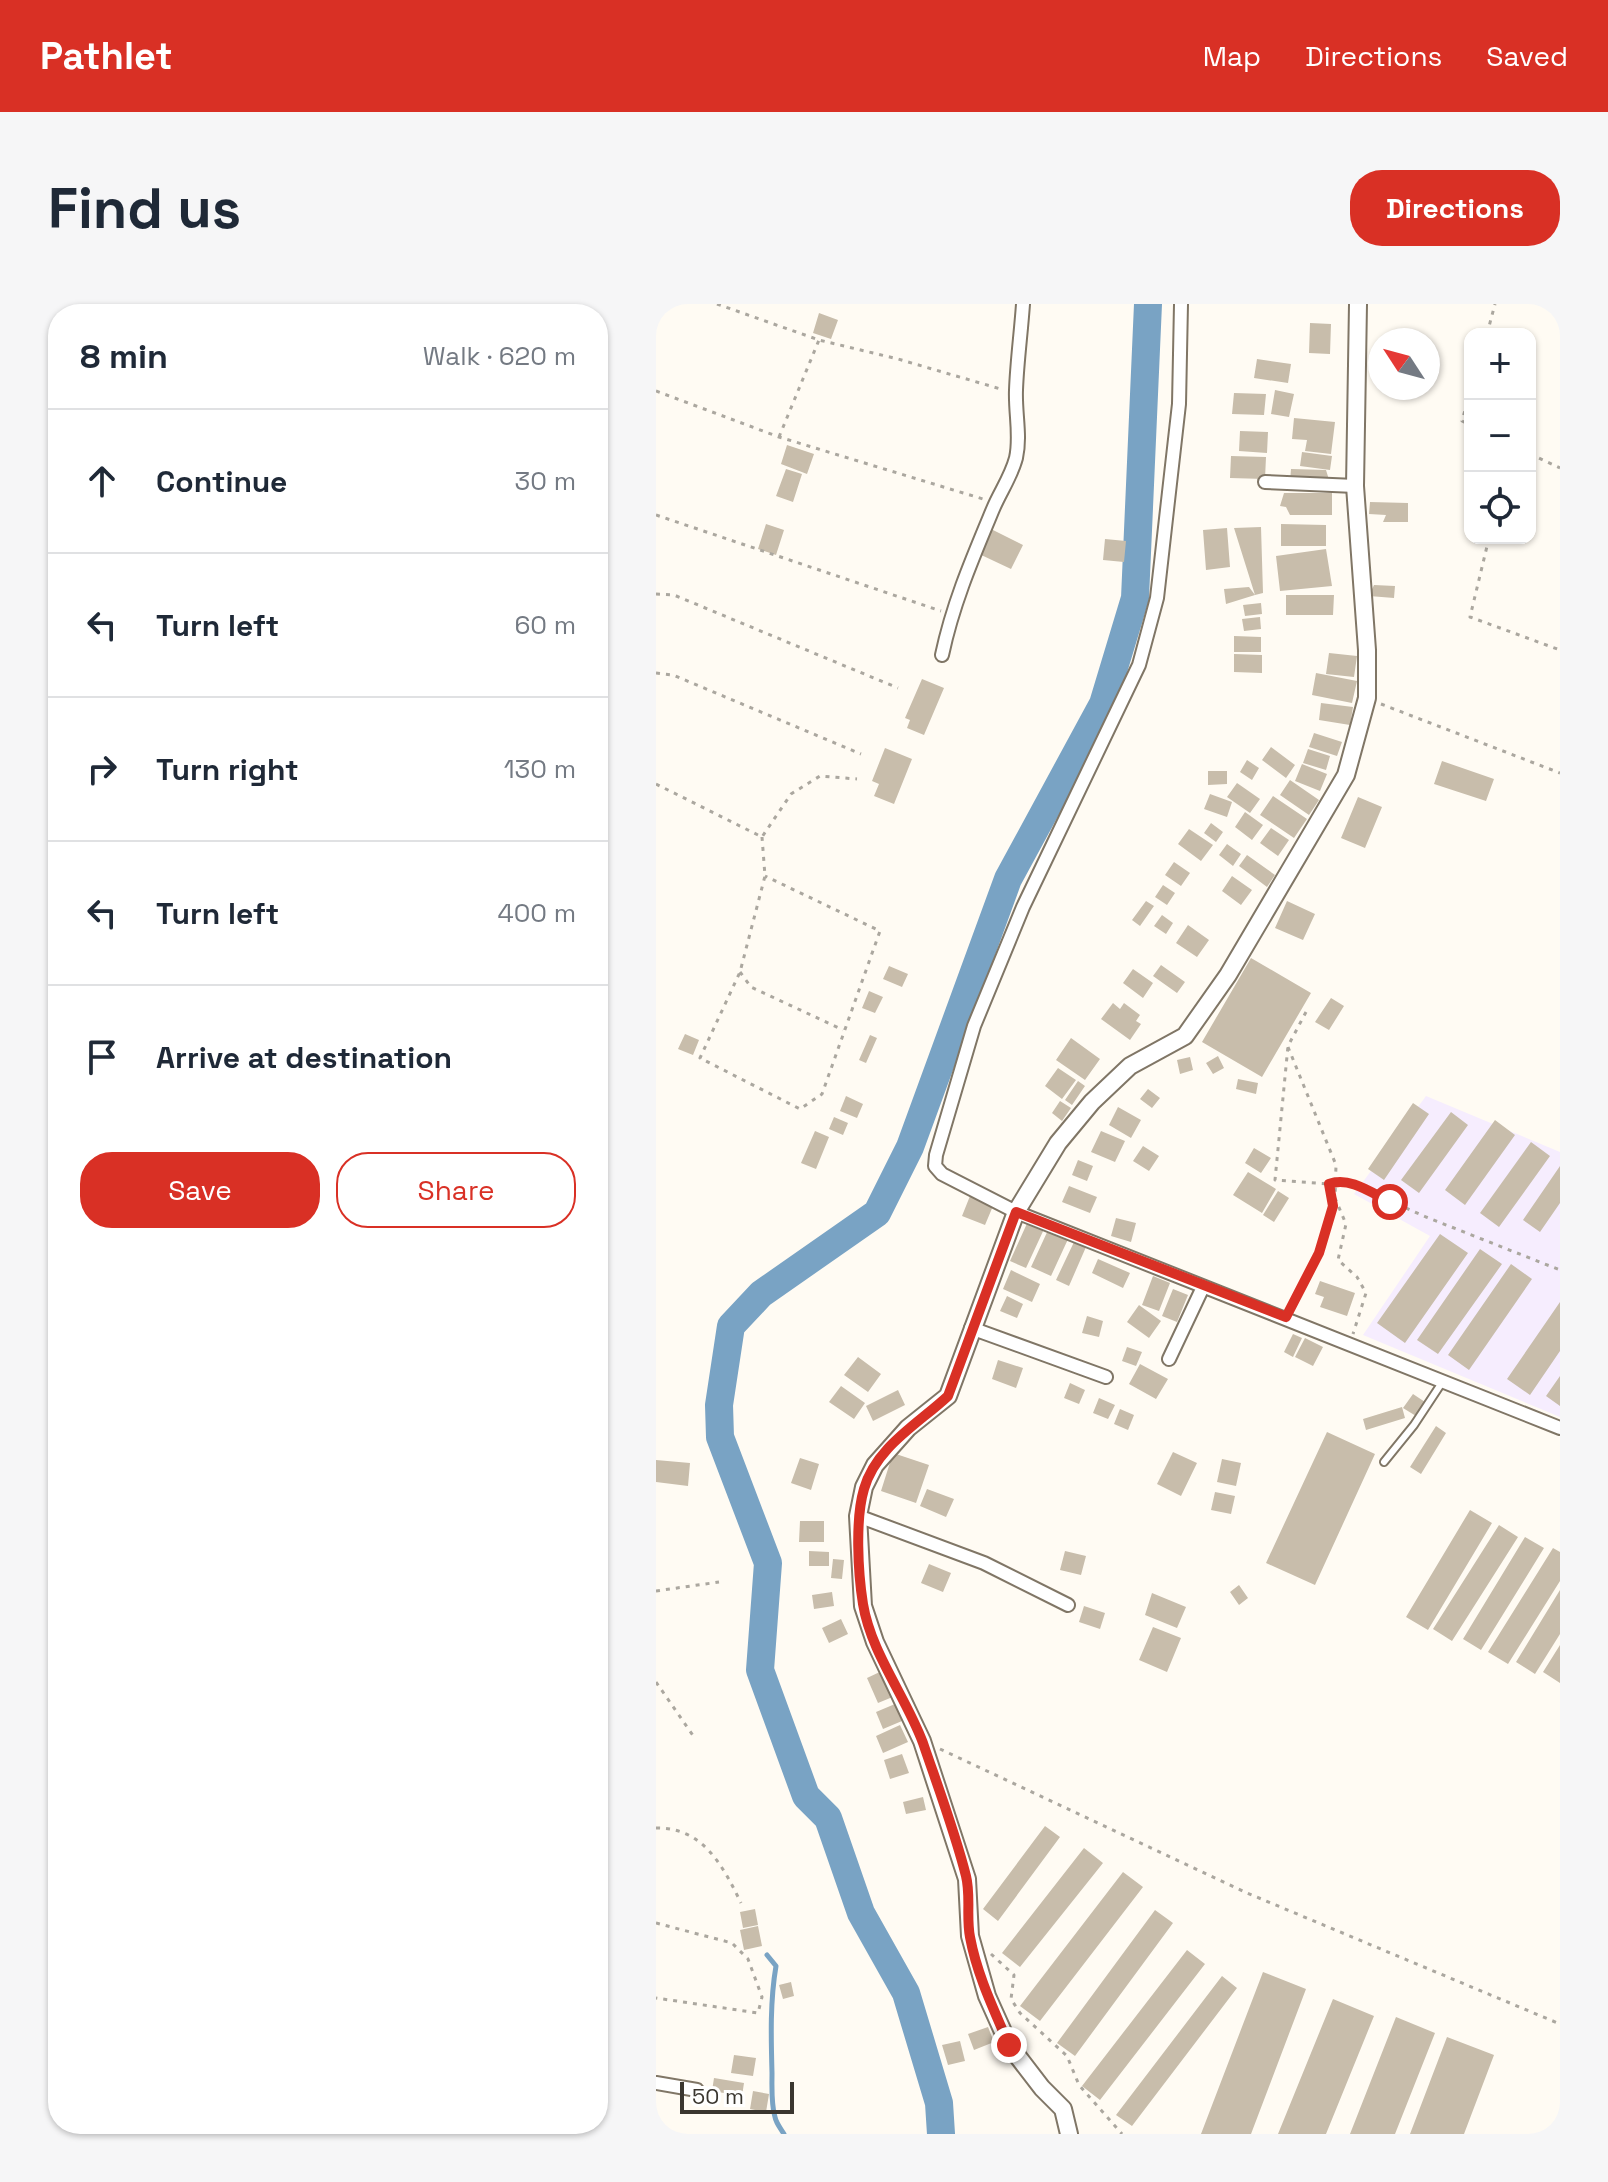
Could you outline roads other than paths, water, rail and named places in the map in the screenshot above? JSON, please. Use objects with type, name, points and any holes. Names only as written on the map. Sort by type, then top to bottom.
[{"type":"street","points":[[942,655],[950,614],[995,503],[1009,480],[1016,456],[1016,394],[1023,304]]},
{"type":"street","points":[[1181,304],[1179,404],[1159,583],[1139,665],[1023,907],[974,1026],[935,1166],[942,1174],[1016,1212],[1560,1428]]},
{"type":"street","points":[[1069,2134],[1063,2109],[1042,2088],[1009,2045],[987,1996],[970,1936],[967,1879],[922,1741],[875,1642],[863,1606],[858,1516],[864,1487],[875,1465],[908,1428],[948,1396],[1016,1212],[1058,1143],[1092,1102],[1130,1066],[1185,1036],[1228,975],[1346,775],[1367,698],[1367,650],[1355,486],[1358,304]]},
{"type":"street","points":[[1265,482],[1355,486]]},
{"type":"street","points":[[1169,1359],[1203,1287]]},
{"type":"street","points":[[971,1328],[1106,1377]]},
{"type":"street","points":[[858,1516],[984,1563],[1068,1605]]},
{"type":"street","points":[[656,2083],[697,2090]]},
{"type":"lane","points":[[1384,1462],[1414,1425],[1443,1381]]},
{"type":"waterway","points":[[941,2134],[939,2103],[906,1993],[861,1913],[828,1818],[806,1796],[760,1670],[768,1563],[720,1437],[719,1405],[731,1326],[761,1294],[877,1213],[910,1147],[1008,879],[1103,704],[1135,598],[1148,304]]},
{"type":"waterway","points":[[767,1955],[776,1966],[771,2019],[772,2101],[784,2134]]}]
